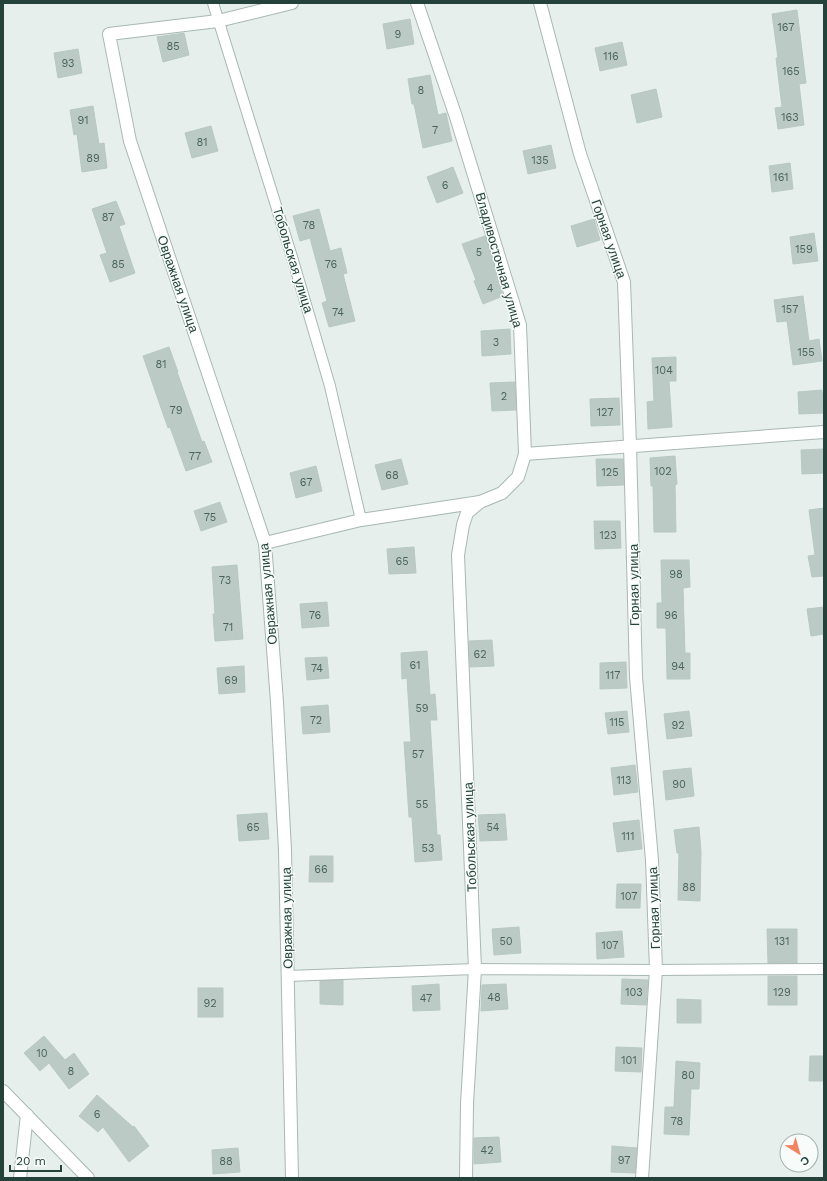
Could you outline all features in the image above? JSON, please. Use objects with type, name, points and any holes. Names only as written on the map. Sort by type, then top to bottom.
[{"type":"street","points":[[218,21],[292,3]]},
{"type":"street","name":"Владивосточная улица","points":[[265,543],[361,520],[480,502],[502,493],[518,477],[525,454],[520,325],[456,117],[417,3]]},
{"type":"street","name":"Горная улица","points":[[540,3],[580,154],[624,282],[636,676],[652,860],[656,970],[642,1178]]},
{"type":"street","name":"Овражная улица","points":[[218,21],[109,34],[130,141],[265,543],[277,702],[285,850],[292,1178]]},
{"type":"street","points":[[525,454],[630,445],[824,432]]},
{"type":"street","name":"Тобольская улица","points":[[466,1178],[467,1104],[475,969],[458,555],[462,526],[467,513],[480,502]]},
{"type":"street","points":[[3,1091],[88,1178]]},
{"type":"street","points":[[20,1178],[27,1115]]},
{"type":"lane","name":"Тобольская улица","points":[[213,3],[292,256],[330,386],[361,520]]},
{"type":"lane","points":[[288,976],[475,969],[824,969]]},
{"type":"building","points":[[797,10],[806,83],[799,84],[804,125],[778,129],[775,108],[782,107],[776,58],[778,58],[772,14]]},
{"type":"building","points":[[410,19],[414,44],[387,49],[383,24]]},
{"type":"building","points":[[184,33],[189,55],[163,62],[157,37]]},
{"type":"building","points":[[622,42],[627,65],[600,71],[595,48]]},
{"type":"building","points":[[78,49],[82,73],[58,78],[54,53]]},
{"type":"building","points":[[430,75],[438,115],[446,113],[452,141],[423,148],[414,104],[412,104],[408,79]]},
{"type":"building","points":[[656,89],[662,117],[637,123],[631,95]]},
{"type":"building","points":[[93,106],[99,144],[104,143],[107,168],[82,172],[77,134],[74,135],[70,110]]},
{"type":"building","points":[[211,126],[218,151],[192,158],[185,133]]},
{"type":"building","points":[[551,145],[556,168],[528,174],[523,151]]},
{"type":"building","points":[[790,163],[793,189],[772,192],[769,166]]},
{"type":"building","points":[[453,167],[463,193],[437,203],[427,177]]},
{"type":"building","points":[[116,201],[125,224],[119,226],[135,273],[110,282],[100,255],[107,253],[92,209]]},
{"type":"building","points":[[319,209],[330,251],[341,248],[347,273],[343,274],[355,321],[329,327],[322,303],[327,301],[310,238],[300,241],[293,216]]},
{"type":"building","points":[[594,219],[600,240],[577,247],[571,226]]},
{"type":"building","points":[[814,233],[818,261],[793,264],[790,237]]},
{"type":"building","points":[[485,236],[503,296],[483,304],[474,281],[476,280],[462,244]]},
{"type":"building","points":[[803,296],[809,341],[819,339],[822,361],[793,365],[787,321],[777,322],[774,300]]},
{"type":"building","points":[[510,329],[511,354],[482,356],[481,331]]},
{"type":"building","points":[[169,347],[202,442],[204,441],[212,462],[186,471],[170,427],[168,428],[143,356]]},
{"type":"building","points":[[676,357],[676,381],[669,381],[672,427],[648,429],[647,402],[654,401],[652,358]]},
{"type":"building","points":[[515,382],[516,410],[492,411],[490,383]]},
{"type":"building","points":[[822,390],[824,413],[799,414],[798,392]]},
{"type":"building","points":[[619,398],[620,425],[591,426],[590,399]]},
{"type":"building","points":[[824,449],[824,473],[802,474],[801,450]]},
{"type":"building","points":[[675,456],[677,484],[675,485],[676,532],[654,532],[653,486],[651,486],[650,458]]},
{"type":"building","points":[[401,459],[408,484],[382,490],[375,465]]},
{"type":"building","points":[[596,459],[623,459],[624,485],[597,486]]},
{"type":"building","points":[[316,466],[322,491],[296,498],[290,473]]},
{"type":"building","points":[[220,502],[227,522],[201,531],[194,511]]},
{"type":"building","points":[[824,508],[824,576],[812,577],[808,556],[815,555],[809,510]]},
{"type":"building","points":[[594,521],[620,521],[621,548],[595,549]]},
{"type":"building","points":[[414,547],[416,573],[389,574],[387,549]]},
{"type":"building","points":[[661,560],[689,560],[690,587],[683,588],[685,653],[690,653],[690,679],[667,679],[666,628],[657,628],[657,603],[662,603]]},
{"type":"building","points":[[237,565],[243,639],[215,641],[212,567]]},
{"type":"building","points":[[327,602],[329,626],[302,628],[300,604]]},
{"type":"building","points":[[824,607],[824,634],[811,636],[807,609]]},
{"type":"building","points":[[492,640],[494,666],[470,667],[469,641]]},
{"type":"building","points":[[427,651],[430,695],[435,694],[437,720],[430,720],[437,835],[440,835],[442,860],[415,862],[412,817],[409,817],[404,742],[411,742],[407,678],[402,679],[401,653]]},
{"type":"building","points":[[327,657],[329,678],[307,680],[305,658]]},
{"type":"building","points":[[626,662],[627,688],[600,689],[600,663]]},
{"type":"building","points":[[244,666],[245,692],[219,694],[217,668]]},
{"type":"building","points":[[328,705],[330,732],[303,734],[301,707]]},
{"type":"building","points":[[627,711],[629,732],[608,734],[605,713]]},
{"type":"building","points":[[689,711],[692,736],[667,739],[664,714]]},
{"type":"building","points":[[635,765],[638,792],[614,795],[611,768]]},
{"type":"building","points":[[691,768],[694,796],[666,800],[663,771]]},
{"type":"building","points":[[267,813],[269,839],[239,841],[237,815]]},
{"type":"building","points":[[505,814],[507,840],[480,841],[478,815]]},
{"type":"building","points":[[639,820],[642,849],[617,852],[613,823]]},
{"type":"building","points":[[699,827],[701,852],[700,901],[678,900],[679,853],[677,853],[674,830]]},
{"type":"building","points":[[310,856],[333,856],[333,882],[309,882]]},
{"type":"building","points":[[617,884],[641,884],[640,908],[616,908]]},
{"type":"building","points":[[519,927],[521,953],[494,955],[492,929]]},
{"type":"building","points":[[767,929],[797,929],[797,963],[768,963]]},
{"type":"building","points":[[622,931],[624,957],[597,959],[596,933]]},
{"type":"building","points":[[768,976],[797,976],[797,1005],[768,1005]]},
{"type":"building","points":[[622,979],[648,980],[646,1005],[621,1004]]},
{"type":"building","points":[[343,980],[343,1005],[320,1004],[320,981]]},
{"type":"building","points":[[439,984],[440,1010],[413,1011],[412,986]]},
{"type":"building","points":[[506,984],[508,1009],[481,1011],[482,985]]},
{"type":"building","points":[[198,988],[223,988],[223,1017],[198,1017]]},
{"type":"building","points":[[677,999],[701,1000],[701,1023],[677,1023]]},
{"type":"building","points":[[44,1036],[65,1060],[74,1053],[89,1074],[69,1089],[49,1063],[40,1071],[24,1053]]},
{"type":"building","points":[[616,1047],[642,1048],[641,1072],[615,1071]]},
{"type":"building","points":[[810,1056],[824,1056],[824,1081],[809,1081]]},
{"type":"building","points":[[676,1061],[700,1063],[699,1089],[691,1089],[689,1135],[664,1134],[665,1107],[674,1107]]},
{"type":"building","points":[[97,1095],[133,1127],[134,1126],[149,1146],[129,1162],[103,1127],[98,1132],[79,1116]]},
{"type":"building","points":[[499,1137],[501,1162],[474,1164],[474,1138]]},
{"type":"building","points":[[612,1146],[637,1148],[635,1173],[611,1172]]},
{"type":"building","points":[[238,1148],[240,1172],[213,1174],[212,1150]]}]
